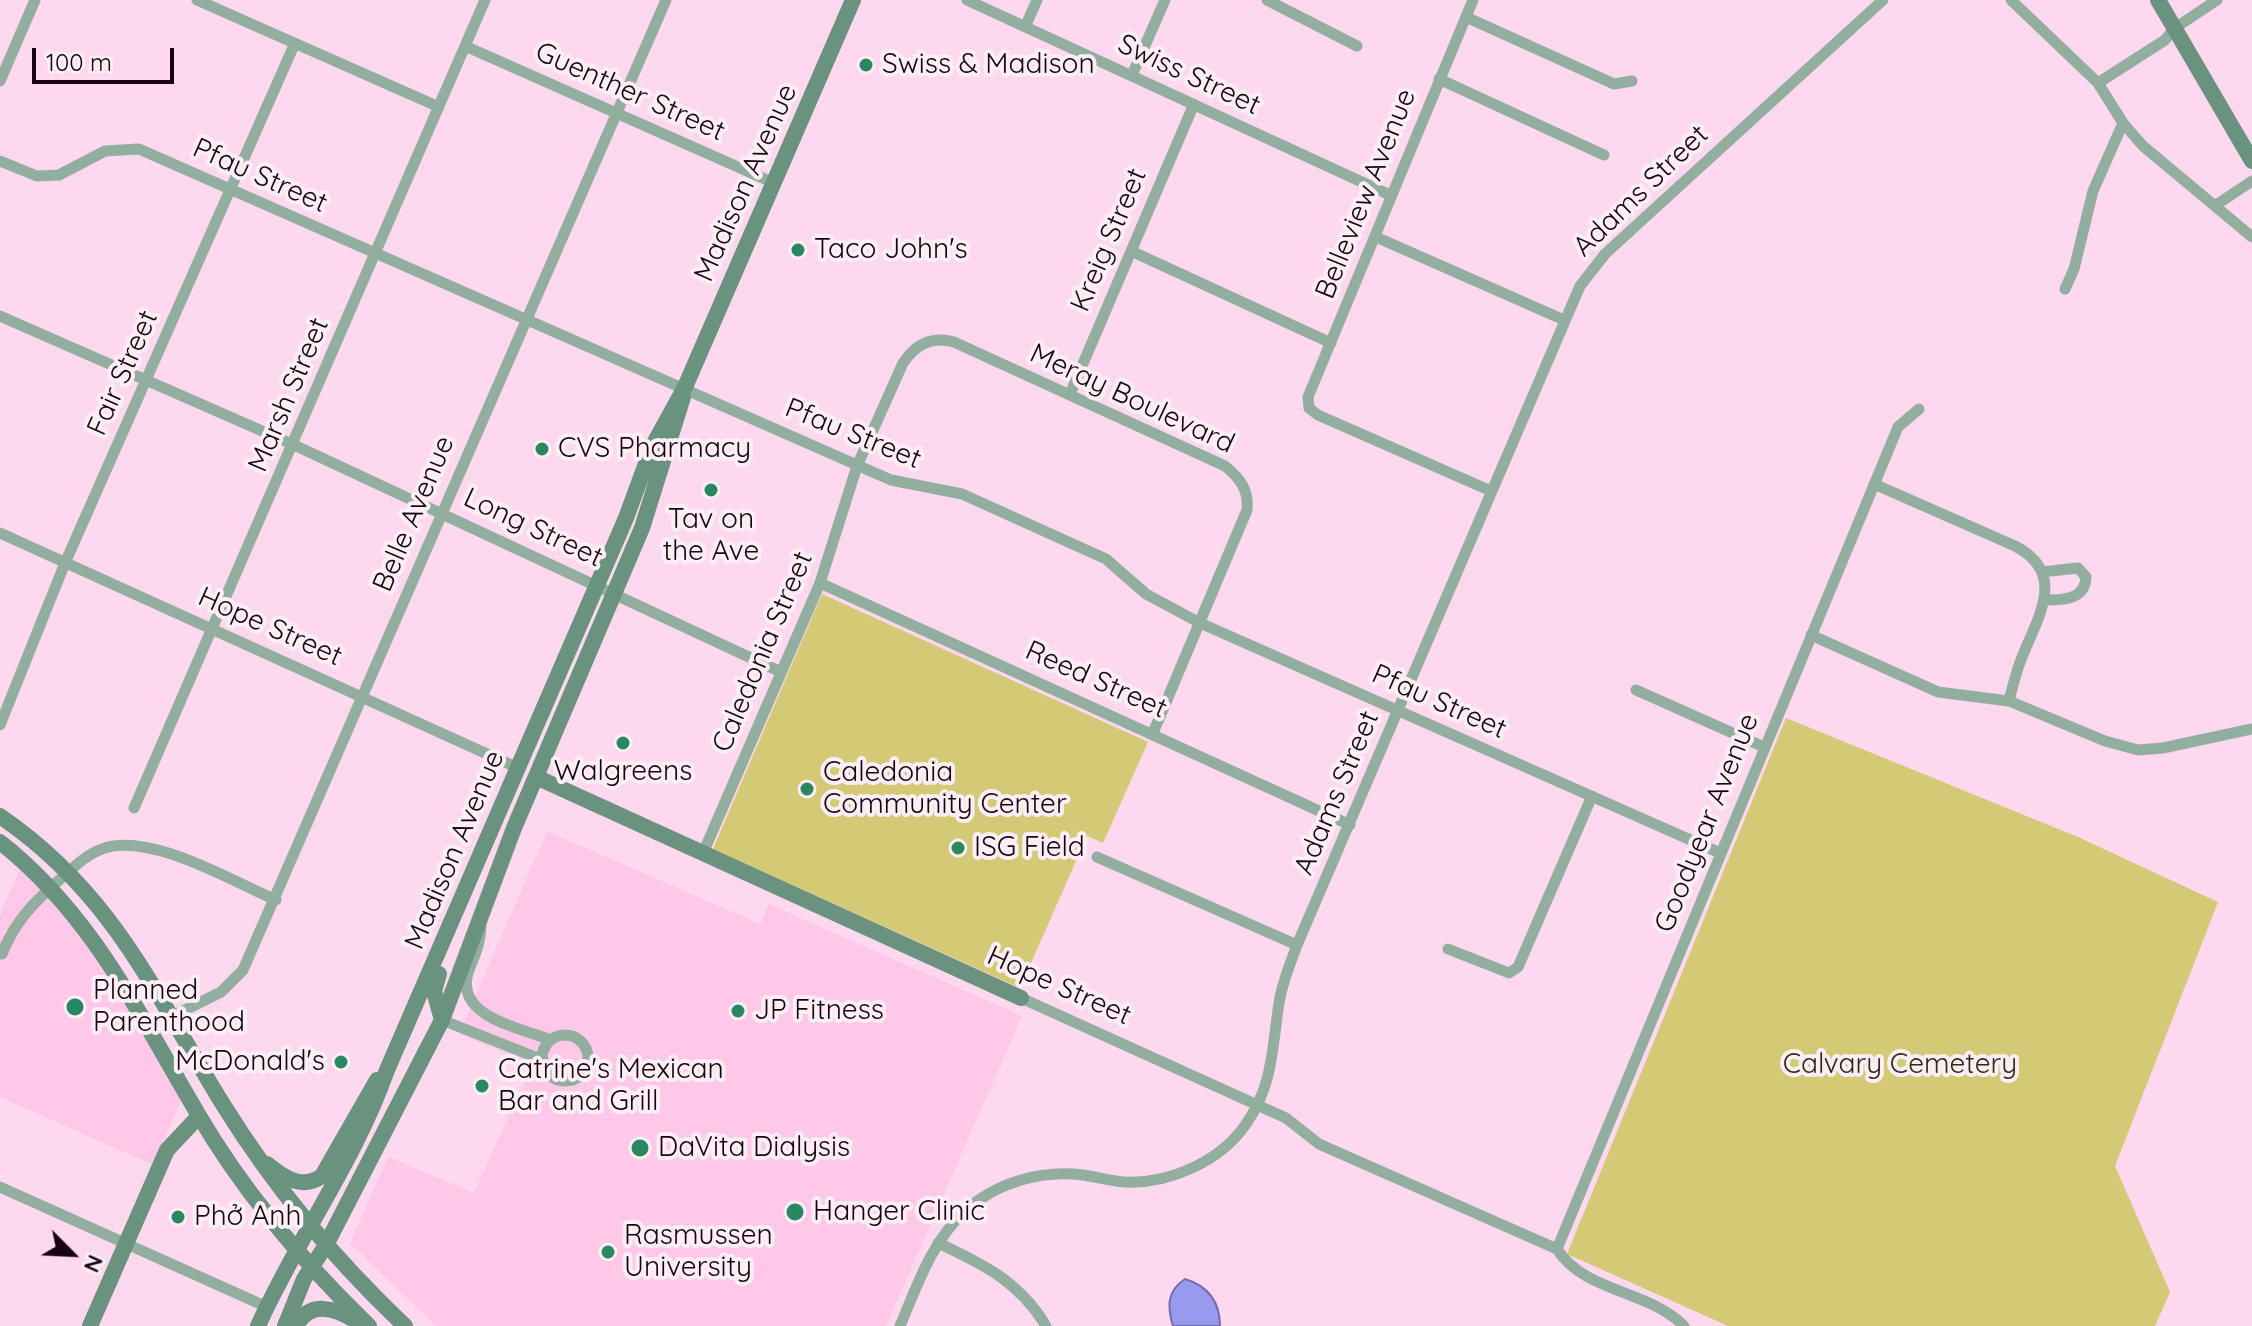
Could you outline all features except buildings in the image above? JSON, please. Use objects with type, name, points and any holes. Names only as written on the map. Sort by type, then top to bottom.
[{"type":"main road","name":"Madison Avenue","points":[[258,1326],[295,1248],[311,1227],[370,1119],[387,1070],[484,852],[652,447],[685,387],[853,0]]},
{"type":"main road","points":[[2158,0],[2252,161]]},
{"type":"main road","name":"Madison Avenue","points":[[285,1326],[311,1266],[326,1245],[442,1020],[536,777],[654,498],[685,387]]},
{"type":"main road","points":[[496,876],[502,842],[521,788],[518,768]]},
{"type":"main road","name":"Hope Street","points":[[536,777],[1021,998]]},
{"type":"main road","points":[[0,816],[69,872],[119,930],[255,1153],[326,1245],[405,1326]]},
{"type":"main road","points":[[0,842],[51,887],[111,962],[199,1116],[250,1193],[311,1266],[369,1326]]},
{"type":"main road","points":[[442,1020],[435,1000],[436,982],[484,852]]},
{"type":"main road","points":[[255,1153],[291,1180],[317,1179],[329,1167],[372,1085],[387,1070]]},
{"type":"main road","points":[[90,1326],[167,1150],[199,1116]]},
{"type":"main road","points":[[296,1326],[306,1313],[318,1308],[339,1311],[363,1326]]},
{"type":"street","points":[[0,81],[35,0]]},
{"type":"street","name":"Marsh Street","points":[[134,808],[485,0]]},
{"type":"street","name":"Belle Avenue","points":[[173,1016],[234,982],[243,970],[666,0]]},
{"type":"street","name":"Swiss Street","points":[[967,0],[1390,195]]},
{"type":"street","points":[[1025,27],[1037,0]]},
{"type":"street","points":[[1132,75],[1165,0]]},
{"type":"street","points":[[1267,0],[1357,46]]},
{"type":"street","name":"Belleview Avenue","points":[[1473,0],[1390,195],[1390,206],[1308,397],[1309,408],[1491,491]]},
{"type":"street","name":"Adams Street","points":[[900,1326],[938,1243],[965,1210],[997,1188],[1021,1179],[1081,1175],[1124,1182],[1148,1181],[1194,1167],[1222,1150],[1244,1128],[1258,1106],[1272,1066],[1279,1002],[1297,945],[1580,286],[1605,254],[1883,0]]},
{"type":"street","points":[[2011,0],[2098,83],[2123,123],[2143,146],[2252,237]]},
{"type":"street","points":[[2098,83],[2165,40],[2175,28],[2217,0]]},
{"type":"street","points":[[204,1],[439,107]]},
{"type":"street","points":[[1466,17],[1614,84],[1632,81]]},
{"type":"street","name":"Fair Street","points":[[0,725],[65,563],[295,43]]},
{"type":"street","name":"Guenther Street","points":[[465,46],[774,183]]},
{"type":"street","points":[[1439,79],[1604,155]]},
{"type":"street","name":"Kreig Street","points":[[1070,394],[1194,104]]},
{"type":"street","points":[[2065,289],[2074,269],[2093,191],[2123,123]]},
{"type":"street","name":"Pfau Street","points":[[0,161],[37,176],[59,175],[105,151],[139,149],[527,317],[857,466],[918,488],[962,494],[1106,559],[1146,594],[1200,623],[1720,853]]},
{"type":"street","points":[[2216,205],[2252,181]]},
{"type":"street","points":[[1376,237],[1564,320]]},
{"type":"street","points":[[1131,251],[1331,343]]},
{"type":"street","name":"Long Street","points":[[0,316],[294,445],[781,672]]},
{"type":"street","name":"Meray Boulevard","points":[[857,466],[912,349],[941,339],[954,342],[1225,466],[1248,494],[1247,510],[1153,733]]},
{"type":"street","name":"Goodyear Avenue","points":[[1557,1249],[1898,427],[1919,409]]},
{"type":"street","name":"Caledonia Street","points":[[703,853],[820,583],[857,466]]},
{"type":"street","points":[[1874,484],[2025,551],[2035,559],[2042,572],[2045,600],[2009,701]]},
{"type":"street","name":"Hope Street","points":[[0,533],[518,768]]},
{"type":"street","points":[[2042,572],[2078,568],[2086,577],[2083,590],[2077,595],[2045,600]]},
{"type":"street","name":"Reed Street","points":[[820,583],[1350,825]]},
{"type":"street","points":[[1811,635],[1938,692],[2009,701],[2105,741],[2138,750],[2163,748],[2252,729]]},
{"type":"street","points":[[1636,690],[1764,747]]},
{"type":"street","points":[[1448,949],[1500,973],[1509,973],[1518,967],[1592,796]]},
{"type":"street","points":[[2,954],[16,923],[51,887],[104,848],[136,845],[166,853],[276,900]]},
{"type":"street","points":[[1097,857],[1297,945]]},
{"type":"street","points":[[481,921],[481,942],[465,986],[469,1002],[481,1012],[551,1040]]},
{"type":"street","name":"Hope Street","points":[[1021,998],[1286,1118],[1319,1144],[1557,1249]]},
{"type":"street","points":[[442,1020],[543,1060]]},
{"type":"street","points":[[563,1035],[580,1041],[587,1052],[587,1066],[578,1077],[564,1081],[551,1076],[543,1060],[544,1049],[551,1040],[563,1035]]},
{"type":"street","points":[[0,1187],[267,1307]]},
{"type":"street","points":[[938,1243],[990,1267],[1015,1285],[1034,1306],[1046,1326]]},
{"type":"street","points":[[1557,1249],[1565,1262],[1586,1276],[1666,1312],[1684,1326]]},
{"type":"shaded area","points":[[547,831],[760,924],[769,904],[1022,1016],[886,1326],[436,1326],[350,1243],[388,1157],[474,1193],[532,1064],[459,1034]]},
{"type":"shaded area","points":[[21,867],[50,894],[107,972],[182,1099],[153,1165],[0,1097],[0,914]]},
{"type":"green space","name":"ISG Field","points":[[822,594],[1148,742],[1103,843],[1087,836],[1020,988],[713,849]]},
{"type":"green space","name":"Calvary Cemetery","points":[[1786,718],[2078,837],[2218,902],[2115,1166],[2170,1292],[2155,1326],[1728,1326],[1567,1254]]},
{"type":"water","points":[[1185,1279],[1211,1296],[1218,1309],[1220,1326],[1173,1326],[1170,1300]]},
{"type":"place","name":"Swiss & Madison","points":[[866,65]]},
{"type":"place","name":"Taco John's","points":[[798,250]]},
{"type":"place","name":"CVS Pharmacy","points":[[542,449]]},
{"type":"place","name":"Tav on the Ave","points":[[711,490]]},
{"type":"place","name":"Walgreens","points":[[623,743]]},
{"type":"place","name":"Caledonia Community Center","points":[[807,789]]},
{"type":"place","name":"ISG Field","points":[[958,848]]},
{"type":"place","name":"Planned Parenthood","points":[[75,1007]]},
{"type":"place","name":"JP Fitness","points":[[738,1011]]},
{"type":"place","name":"McDonald's","points":[[341,1062]]},
{"type":"place","name":"Catrine's Mexican Bar and Grill","points":[[482,1086]]},
{"type":"place","name":"DaVita Dialysis","points":[[640,1148]]},
{"type":"place","name":"Hanger Clinic","points":[[795,1212]]},
{"type":"place","name":"Phở Anh","points":[[178,1217]]},
{"type":"place","name":"Rasmussen University","points":[[608,1252]]}]
